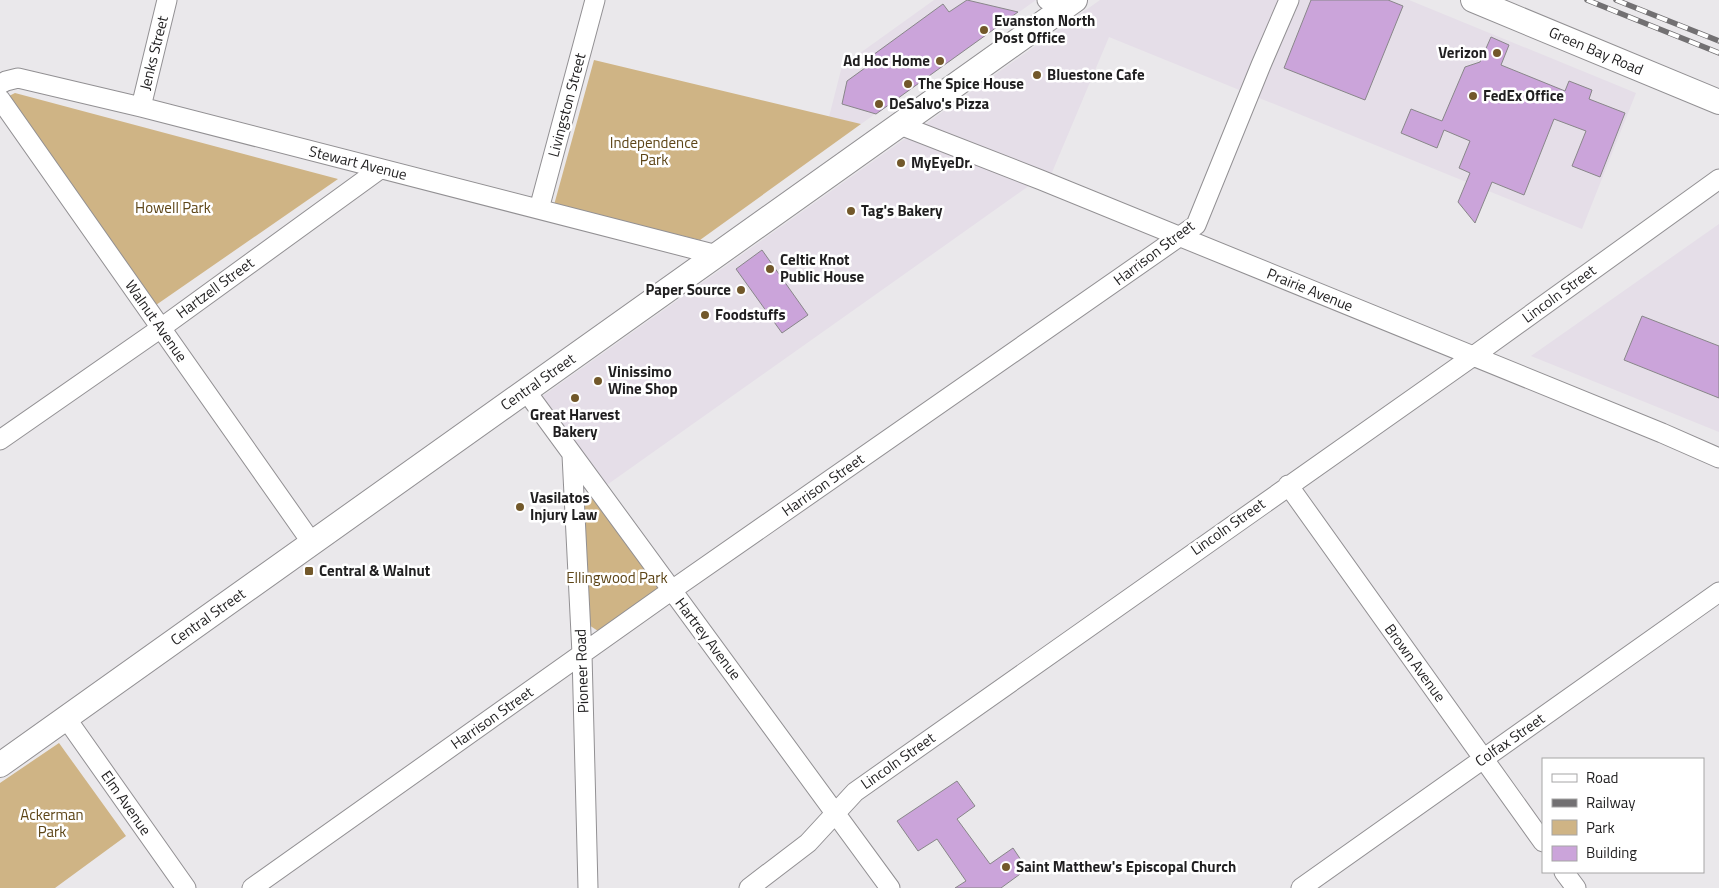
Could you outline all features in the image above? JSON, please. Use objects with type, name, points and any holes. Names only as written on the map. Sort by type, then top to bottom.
[{"type":"main road","name":"Green Bay Road","points":[[1473,0],[1719,102]]},
{"type":"main road","name":"Central Street","points":[[0,765],[900,125],[1063,2]]},
{"type":"street","name":"Jenks Street","points":[[141,107],[168,0]]},
{"type":"street","name":"Livingston Street","points":[[539,209],[594,0]]},
{"type":"street","name":"Harrison Street","points":[[252,888],[672,590],[1196,225],[1289,0]]},
{"type":"street","name":"Stewart Avenue","points":[[0,84],[18,78],[141,107],[717,255]]},
{"type":"street","name":"Walnut Avenue","points":[[0,99],[312,543]]},
{"type":"street","name":"Prairie Avenue","points":[[900,125],[1653,429],[1719,458]]},
{"type":"street","name":"Hartzell Street","points":[[0,440],[161,328],[380,169]]},
{"type":"street","name":"Lincoln Street","points":[[749,888],[808,844],[855,792],[1472,357],[1719,179]]},
{"type":"street","name":"Hartrey Avenue","points":[[526,391],[890,888]]},
{"type":"street","name":"Pioneer Road","points":[[572,455],[582,654],[588,888]]},
{"type":"street","name":"Brown Avenue","points":[[1288,485],[1542,841]]},
{"type":"street","name":"Colfax Street","points":[[1301,888],[1719,592]]},
{"type":"street","name":"Elm Avenue","points":[[66,718],[186,888]]},
{"type":"street","points":[[1565,873],[1576,888]]},
{"type":"shaded area","points":[[934,0],[1036,0],[861,124],[829,117],[842,66]]},
{"type":"shaded area","points":[[1100,0],[1409,0],[1636,93],[1582,229],[1109,37],[1048,182],[1040,178],[604,487],[540,398]]},
{"type":"shaded area","points":[[1719,224],[1719,432],[1531,356]]},
{"type":"green space","name":"Independence Park","points":[[594,60],[861,124],[700,240],[554,205]]},
{"type":"green space","name":"Howell Park","points":[[15,93],[338,179],[156,305],[9,96]]},
{"type":"green space","name":"Ellingwood Park","points":[[592,499],[597,499],[661,588],[598,631],[589,625],[582,504]]},
{"type":"green space","name":"Ackerman Park","points":[[59,743],[126,836],[55,888],[0,888],[0,783]]},
{"type":"building","points":[[967,0],[1018,12],[876,114],[842,104],[847,81],[876,60],[873,55],[943,4],[949,12]]},
{"type":"building","points":[[1311,0],[1388,0],[1403,6],[1365,100],[1284,68]]},
{"type":"building","points":[[1491,37],[1509,45],[1501,65],[1565,91],[1569,81],[1592,90],[1589,99],[1625,113],[1600,177],[1572,166],[1586,131],[1554,119],[1524,195],[1492,182],[1475,223],[1458,202],[1470,173],[1459,168],[1470,141],[1444,130],[1437,148],[1401,133],[1411,109],[1442,121],[1465,67],[1480,62]]},
{"type":"building","points":[[762,250],[808,315],[782,333],[736,269]]},
{"type":"building","points":[[1642,316],[1719,346],[1719,398],[1624,360]]},
{"type":"building","points":[[957,781],[975,806],[957,819],[990,864],[1013,848],[1027,869],[1001,888],[955,888],[966,881],[937,839],[918,851],[897,821]]},
{"type":"railway","points":[[1587,0],[1719,53]]},
{"type":"railway","points":[[1616,0],[1719,41]]},
{"type":"place","name":"Evanston North Post Office","points":[[984,30]]},
{"type":"place","name":"Verizon","points":[[1497,53]]},
{"type":"place","name":"Ad Hoc Home","points":[[940,61]]},
{"type":"place","name":"Bluestone Cafe","points":[[1037,75]]},
{"type":"place","name":"The Spice House","points":[[908,84]]},
{"type":"place","name":"FedEx Office","points":[[1473,96]]},
{"type":"place","name":"DeSalvo's Pizza","points":[[879,104]]},
{"type":"place","name":"MyEyeDr.","points":[[901,163]]},
{"type":"place","name":"Tag's Bakery","points":[[851,211]]},
{"type":"place","name":"Celtic Knot Public House","points":[[770,269]]},
{"type":"place","name":"Paper Source","points":[[741,290]]},
{"type":"place","name":"Foodstuffs","points":[[705,315]]},
{"type":"place","name":"Vinissimo Wine Shop","points":[[598,381]]},
{"type":"place","name":"Great Harvest Bakery","points":[[575,398]]},
{"type":"place","name":"Vasilatos Injury Law","points":[[520,507]]},
{"type":"place","name":"Central & Walnut","points":[[309,571]]},
{"type":"place","name":"Saint Matthew's Episcopal Church","points":[[1006,867]]}]
